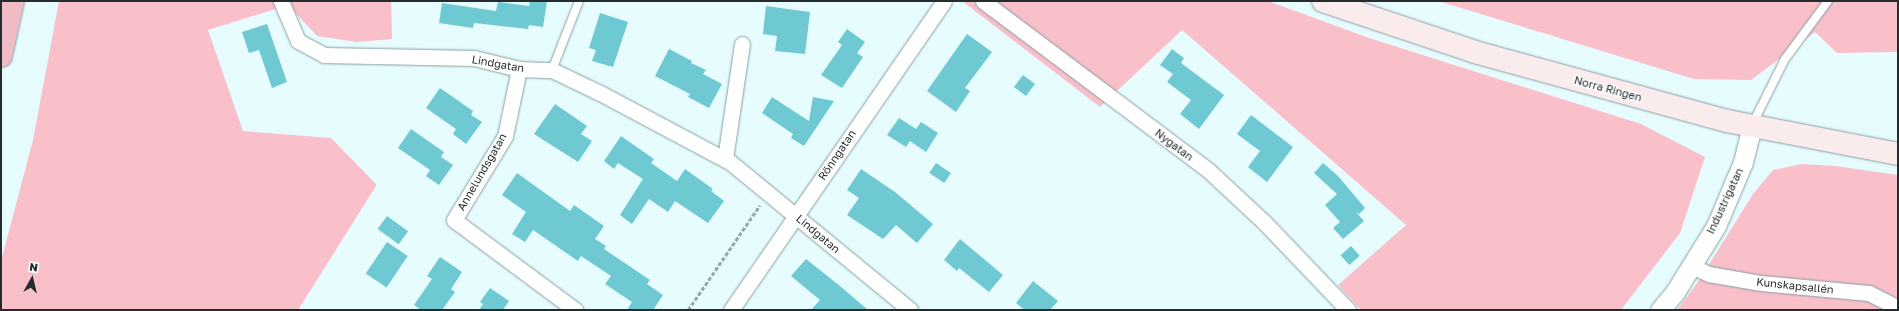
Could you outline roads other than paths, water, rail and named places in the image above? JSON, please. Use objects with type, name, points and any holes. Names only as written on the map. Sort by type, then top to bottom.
[{"type":"highway","points":[[1,56],[13,1]]},
{"type":"main road","name":"Norra Ringen","points":[[1323,1],[1475,52],[1727,121],[1898,154]]},
{"type":"street","name":"Lindgatan","points":[[281,1],[298,41],[324,55],[386,55],[474,58],[519,69],[552,70],[600,93],[724,159],[768,193],[910,310]]},
{"type":"street","name":"Rönngatan","points":[[731,310],[944,1]]},
{"type":"street","name":"Nygatan","points":[[983,1],[1208,170],[1264,222],[1348,310]]},
{"type":"street","points":[[724,159],[742,44]]},
{"type":"street","name":"Annelundsgatan","points":[[519,69],[505,136],[454,220],[575,310]]},
{"type":"street","name":"Industrigatan","points":[[1660,310],[1675,292],[1716,226],[1743,162],[1752,125]]},
{"type":"street","name":"Kunskapsallén","points":[[1691,266],[1709,274],[1761,283],[1869,293],[1898,308]]},
{"type":"lane","points":[[552,70],[579,1]]},
{"type":"lane","points":[[1752,125],[1785,59],[1828,1]]}]
